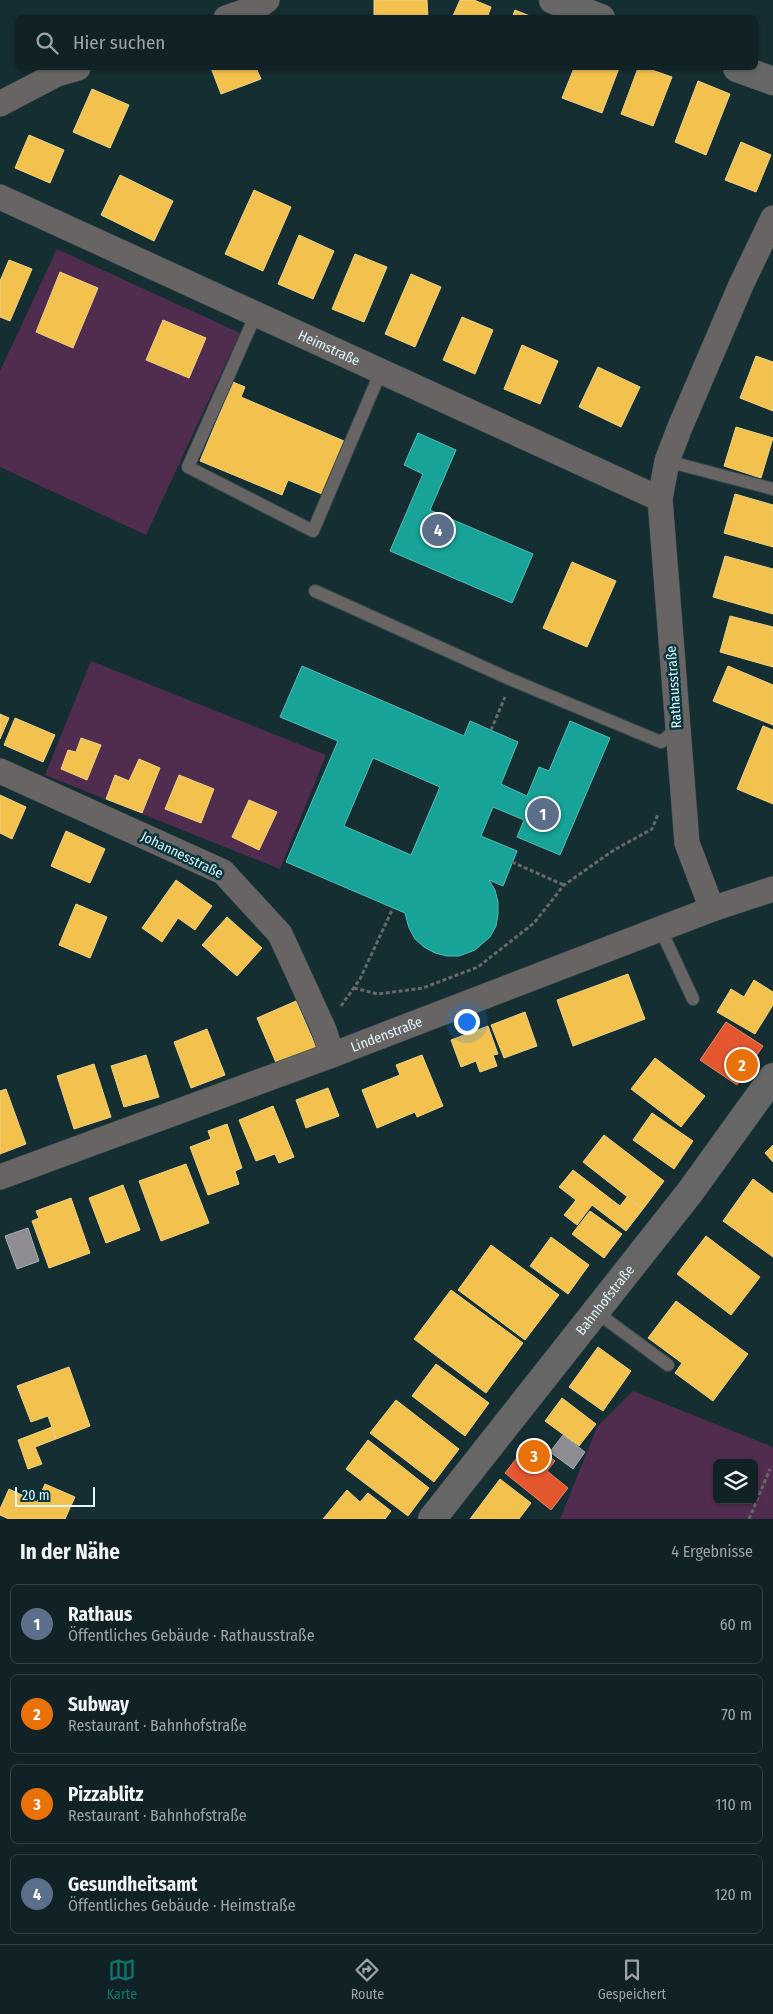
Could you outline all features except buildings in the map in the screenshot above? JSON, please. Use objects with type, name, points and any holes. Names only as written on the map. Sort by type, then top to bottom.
[{"type":"street","points":[[235,15],[258,7],[267,0]]},
{"type":"street","points":[[553,0],[593,15]]},
{"type":"street","points":[[0,104],[57,74],[71,70]]},
{"type":"street","points":[[743,70],[773,81]]},
{"type":"street","name":"Heimstraße","points":[[0,197],[660,499]]},
{"type":"street","name":"Rathausstraße","points":[[712,909],[687,843],[660,499],[667,461],[680,427],[737,294],[773,218]]},
{"type":"street","name":"Johannesstraße","points":[[0,770],[223,872],[280,934],[324,1030],[332,1056]]},
{"type":"street","name":"Lindenstraße","points":[[0,1177],[332,1056],[660,928],[773,889]]},
{"type":"street","name":"Bahnhofstraße","points":[[432,1519],[690,1192],[773,1077]]},
{"type":"lane","points":[[256,314],[188,467],[313,531],[381,371]]},
{"type":"lane","points":[[667,461],[773,489]]},
{"type":"lane","points":[[315,591],[512,680],[661,742],[677,729]]},
{"type":"lane","points":[[660,928],[693,999]]},
{"type":"lane","points":[[596,1312],[668,1365]]},
{"type":"path","points":[[491,730],[512,680]]},
{"type":"path","points":[[354,988],[378,994],[423,988],[478,967],[534,923],[564,885],[614,850],[652,828],[661,806]]},
{"type":"path","points":[[512,862],[564,885]]},
{"type":"path","points":[[324,1030],[360,979],[393,908]]},
{"type":"path","points":[[749,1519],[770,1470]]},
{"type":"shaded area","points":[[57,249],[240,333],[146,535],[0,467],[0,371]]},
{"type":"shaded area","points":[[91,661],[326,755],[280,869],[45,775]]},
{"type":"shaded area","points":[[633,1391],[773,1447],[773,1519],[560,1519],[597,1427]]},
{"type":"place","name":"Gesundheitsamt","points":[[438,530]]},
{"type":"place","name":"Rathaus","points":[[543,814]]},
{"type":"place","name":"Subway","points":[[742,1065]]},
{"type":"place","name":"Pizzablitz","points":[[534,1456]]}]
